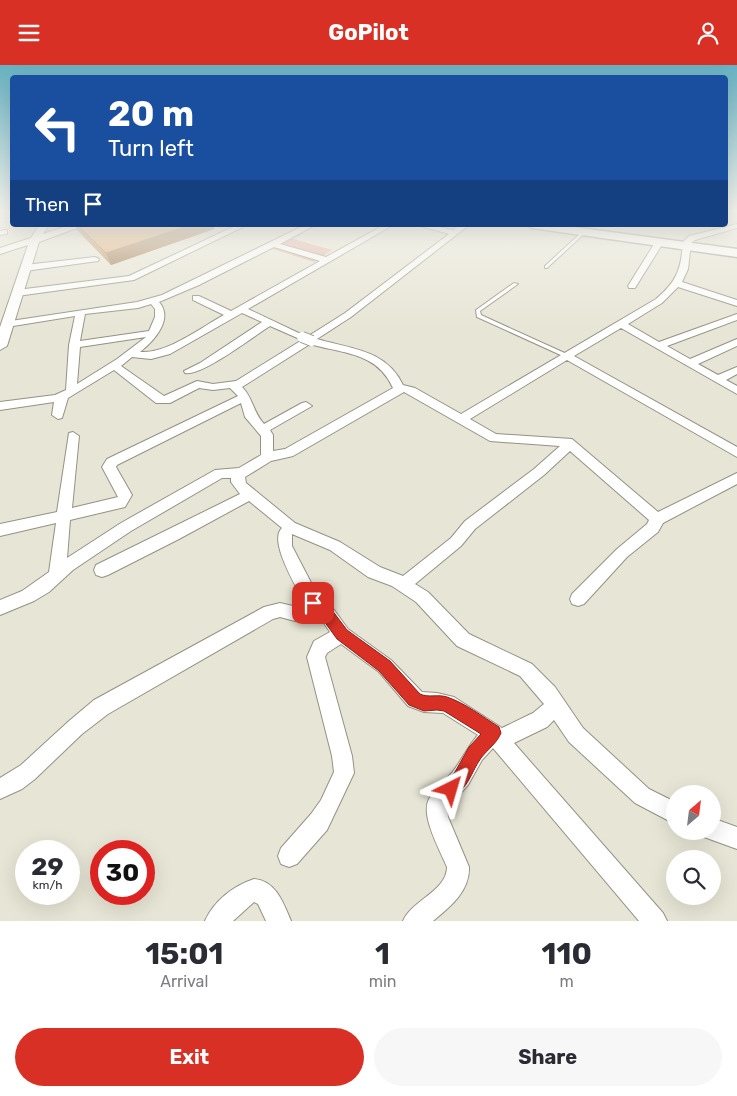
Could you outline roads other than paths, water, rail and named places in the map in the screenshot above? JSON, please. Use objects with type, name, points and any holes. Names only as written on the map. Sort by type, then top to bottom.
[{"type":"main road","points":[[720,251],[737,253]]},
{"type":"street","points":[[0,346],[5,320],[17,293],[31,251]]},
{"type":"street","points":[[17,293],[131,278],[188,251]]},
{"type":"street","points":[[5,320],[138,305],[153,301],[196,283],[258,251]]},
{"type":"street","points":[[294,251],[327,261]]},
{"type":"street","points":[[131,354],[145,356],[162,354],[344,251]]},
{"type":"street","points":[[236,386],[348,315],[431,251]]},
{"type":"street","points":[[632,286],[654,251]]},
{"type":"street","points":[[461,419],[659,301],[678,283],[687,251]]},
{"type":"street","points":[[25,268],[96,259]]},
{"type":"street","points":[[678,283],[737,303]]},
{"type":"street","points":[[196,298],[269,322],[307,339],[377,359],[391,372],[399,389]]},
{"type":"street","points":[[58,415],[60,399],[114,366],[151,338],[160,317],[160,309],[153,301]]},
{"type":"street","points":[[67,394],[75,345],[73,345],[81,312]]},
{"type":"street","points":[[658,346],[737,317]]},
{"type":"street","points":[[189,371],[204,365],[269,322]]},
{"type":"street","points":[[621,324],[737,391]]},
{"type":"street","points":[[75,345],[153,333]]},
{"type":"street","points":[[690,364],[737,342]]},
{"type":"street","points":[[567,356],[737,453]]},
{"type":"street","points":[[114,366],[160,400],[197,384],[210,387],[231,384],[236,386],[245,397],[251,417],[268,437],[266,457]]},
{"type":"street","points":[[718,380],[737,370]]},
{"type":"street","points":[[0,608],[28,596],[47,584],[68,565],[177,497],[220,473],[235,473],[266,457],[292,451],[399,389],[411,390],[494,439],[570,444],[657,519]]},
{"type":"street","points":[[0,406],[67,394]]},
{"type":"street","points":[[0,530],[120,503],[125,495],[109,467],[112,462],[245,397]]},
{"type":"street","points":[[263,429],[306,406]]},
{"type":"street","points":[[57,574],[73,435]]},
{"type":"street","points":[[404,584],[456,542],[470,525],[538,472],[570,444]]},
{"type":"street","points":[[235,473],[238,482],[249,495],[290,527],[336,546],[374,572],[404,584],[422,597],[463,640],[526,670],[536,679],[576,735],[637,791],[666,809]]},
{"type":"street","points":[[578,599],[622,553],[653,528],[657,519],[737,478]]},
{"type":"street","points":[[102,570],[174,535],[249,495]]},
{"type":"street","points":[[285,533],[285,546],[313,603],[324,608],[342,635],[385,666],[415,699],[424,703],[437,702],[447,705],[501,739],[540,719],[556,706]]},
{"type":"street","points":[[0,789],[22,778],[35,768],[76,726],[101,707],[270,612],[280,610],[295,614],[313,603]]},
{"type":"street","points":[[289,856],[319,822],[344,773],[342,756],[316,657],[320,647],[342,635]]},
{"type":"street","points":[[415,921],[455,885],[459,876],[458,867],[437,817],[436,806],[461,778],[475,753],[493,733]]},
{"type":"street","points":[[493,733],[655,921]]},
{"type":"street","points":[[721,832],[737,838]]},
{"type":"street","points":[[217,921],[251,889],[259,890],[265,895],[278,921]]},
{"type":"lane","points":[[546,267],[563,251]]},
{"type":"lane","points":[[516,284],[478,311],[479,315],[567,356]]}]
